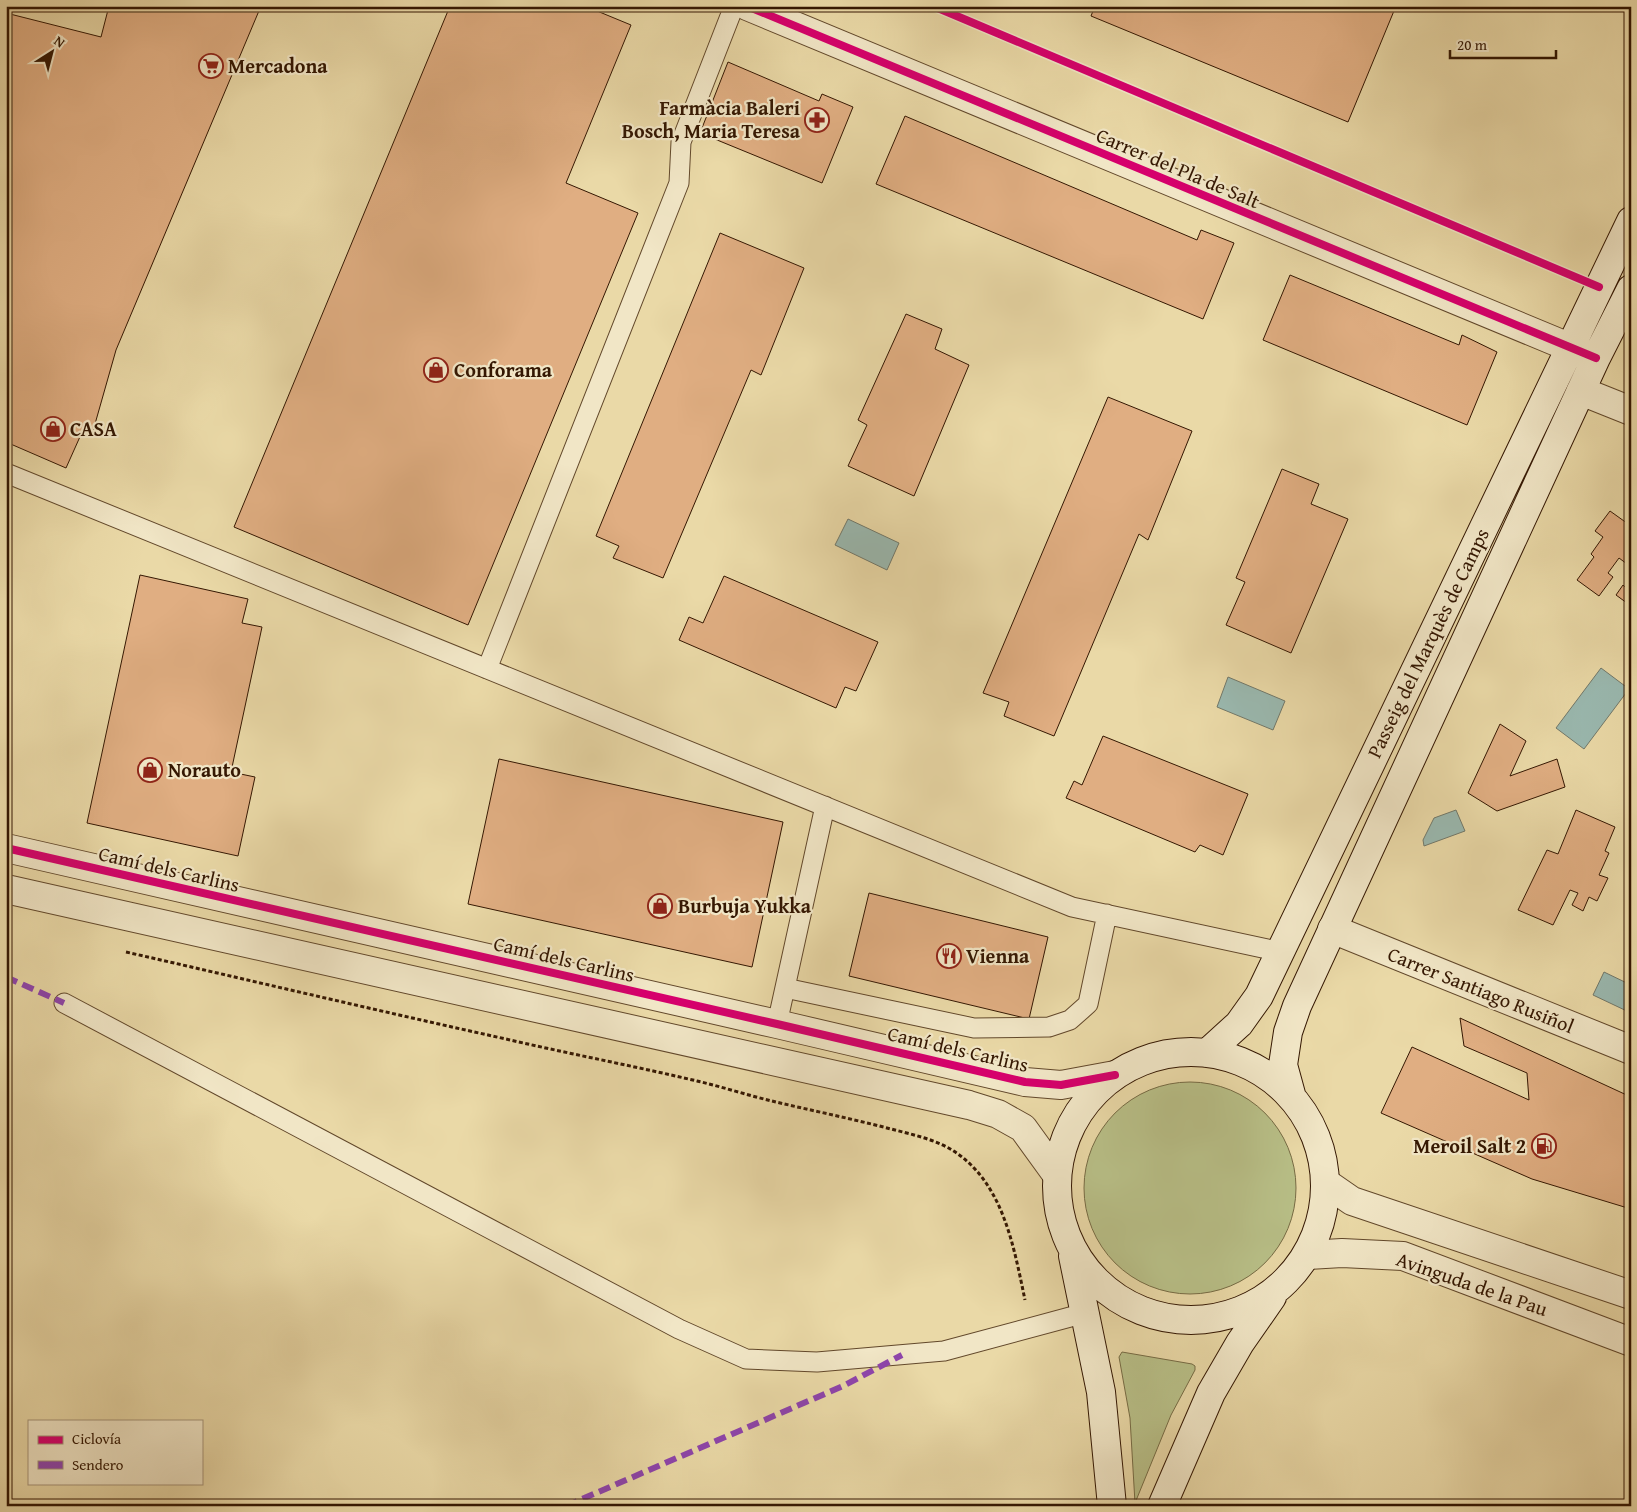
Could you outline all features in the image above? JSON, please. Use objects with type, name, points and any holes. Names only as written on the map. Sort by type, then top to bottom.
[{"type":"street","name":"Carrer del Pla de Salt","points":[[747,6],[1596,358]]},
{"type":"street","name":"Passeig del Marquès de Camps","points":[[1207,1053],[1238,1024],[1259,996],[1631,221]]},
{"type":"street","name":"Passeig del Marquès de Camps","points":[[1292,1098],[1283,1064],[1288,1032],[1296,1006],[1596,358],[1623,325],[1631,289]]},
{"type":"street","points":[[1581,391],[1631,411]]},
{"type":"street","name":"Camí dels Carlins","points":[[6,848],[1025,1082],[1061,1085],[1115,1075]]},
{"type":"street","points":[[6,890],[969,1105],[998,1114],[1023,1128],[1057,1175]]},
{"type":"street","name":"Carrer Santiago Rusiñol","points":[[1332,929],[1631,1050]]},
{"type":"street","points":[[1112,1506],[1101,1392],[1070,1245],[1059,1211],[1057,1175],[1061,1152],[1069,1130],[1081,1108],[1096,1090],[1115,1075],[1128,1067],[1159,1056],[1191,1052],[1207,1053],[1254,1067],[1268,1076],[1303,1111],[1318,1141],[1323,1157],[1326,1183],[1324,1208],[1321,1224],[1308,1254],[1299,1268],[1275,1292],[1240,1343],[1211,1393],[1162,1506]]},
{"type":"street","name":"Avinguda de la Pau","points":[[1326,1183],[1352,1201],[1631,1296]]},
{"type":"street","points":[[1070,1245],[1083,1266],[1099,1284],[1117,1299],[1139,1310],[1162,1318],[1186,1321],[1210,1320],[1234,1314],[1256,1305],[1275,1292]]},
{"type":"street","name":"Avinguda de la Pau","points":[[1308,1254],[1342,1253],[1403,1256],[1631,1342]]},
{"type":"lane","points":[[487,669],[679,183],[681,142],[734,6]]},
{"type":"lane","points":[[6,473],[1072,907],[1281,952]]},
{"type":"lane","points":[[777,1024],[825,806]]},
{"type":"lane","points":[[785,988],[974,1028],[1049,1027],[1070,1020],[1088,1004],[1107,914]]},
{"type":"lane","points":[[64,1004],[679,1329],[746,1359],[817,1362],[944,1351],[1085,1313]]},
{"type":"path","points":[[119,950],[504,1039],[698,1081],[776,1102],[847,1117],[938,1143],[958,1154],[972,1167],[994,1196],[1007,1228],[1016,1259],[1031,1328]]},
{"type":"green space","points":[[1190,1082],[1211,1084],[1230,1090],[1249,1100],[1265,1113],[1278,1129],[1288,1148],[1294,1167],[1296,1188],[1294,1209],[1288,1228],[1278,1247],[1265,1263],[1249,1276],[1230,1286],[1211,1292],[1190,1294],[1169,1292],[1150,1286],[1131,1276],[1115,1263],[1102,1247],[1092,1228],[1086,1209],[1084,1188],[1086,1167],[1092,1148],[1102,1129],[1115,1113],[1131,1100],[1150,1090],[1169,1084]]},
{"type":"green space","points":[[1122,1352],[1195,1366],[1195,1370],[1171,1415],[1135,1503],[1130,1418],[1119,1357]]},
{"type":"water","points":[[848,519],[899,543],[887,570],[835,545]]},
{"type":"water","points":[[1601,668],[1629,689],[1584,749],[1556,728]]},
{"type":"water","points":[[1228,677],[1285,701],[1273,730],[1217,707]]},
{"type":"water","points":[[1456,810],[1465,831],[1424,846],[1423,840],[1434,818]]},
{"type":"water","points":[[1604,972],[1631,985],[1631,1013],[1593,995]]},
{"type":"building","points":[[109,6],[261,6],[116,350],[93,431],[83,430],[66,468],[6,442],[6,13],[101,37]]},
{"type":"building","name":"Conforama","points":[[450,6],[585,6],[631,25],[566,183],[638,213],[468,625],[234,527]]},
{"type":"building","points":[[1095,6],[1396,6],[1348,122],[1091,16]]},
{"type":"building","points":[[728,62],[819,101],[822,94],[853,107],[822,183],[700,133]]},
{"type":"building","points":[[905,116],[1197,240],[1201,230],[1234,243],[1203,319],[876,184]]},
{"type":"building","points":[[720,233],[804,268],[761,375],[751,370],[663,578],[613,558],[619,546],[596,536]]},
{"type":"building","points":[[1290,275],[1459,345],[1462,335],[1497,352],[1467,425],[1263,340]]},
{"type":"building","points":[[906,314],[942,329],[935,349],[969,365],[914,496],[848,466],[867,425],[858,420]]},
{"type":"building","points":[[1108,397],[1192,431],[1148,540],[1139,534],[1054,736],[1004,716],[1009,702],[983,693]]},
{"type":"building","points":[[1282,469],[1319,484],[1311,504],[1348,519],[1291,653],[1226,625],[1245,582],[1236,578]]},
{"type":"building","points":[[1610,511],[1631,526],[1631,567],[1619,558],[1608,573],[1613,577],[1599,596],[1577,580],[1594,557],[1591,554],[1603,537],[1595,531]]},
{"type":"building","points":[[140,575],[248,599],[242,623],[262,627],[231,772],[255,777],[238,856],[87,823]]},
{"type":"building","points":[[724,576],[878,642],[856,691],[845,687],[836,708],[679,640],[689,617],[703,623]]},
{"type":"building","points":[[1623,585],[1627,589],[1631,585],[1631,606],[1616,595]]},
{"type":"building","points":[[1500,724],[1526,741],[1510,776],[1557,759],[1565,787],[1497,811],[1468,793]]},
{"type":"building","points":[[1103,736],[1248,794],[1223,855],[1200,845],[1195,852],[1066,798],[1074,781],[1082,785]]},
{"type":"building","points":[[499,759],[783,822],[752,967],[468,904]]},
{"type":"building","points":[[1576,810],[1615,827],[1605,851],[1609,853],[1599,875],[1608,878],[1597,901],[1589,897],[1583,911],[1572,905],[1578,893],[1570,890],[1553,925],[1518,910],[1547,850],[1558,854]]},
{"type":"building","name":"Vienna","points":[[869,893],[1048,937],[1029,1019],[849,976]]},
{"type":"building","name":"Meroil Salt 2","points":[[1460,1018],[1631,1097],[1631,1209],[1532,1179],[1381,1113],[1412,1047],[1529,1100],[1527,1073],[1464,1046]]},
{"type":"marked path","points":[[6,977],[64,1003]]},
{"type":"marked path","points":[[566,1506],[843,1386],[902,1355]]},
{"type":"cycle path","points":[[747,6],[1596,358]]},
{"type":"cycle path","points":[[933,6],[1599,287]]},
{"type":"cycle path","points":[[6,848],[1025,1082],[1061,1085],[1115,1075]]},
{"type":"place","name":"Mercadona","points":[[211,66]]},
{"type":"place","name":"Farmàcia Baleri Bosch, Maria Teresa","points":[[817,120]]},
{"type":"place","name":"Conforama","points":[[436,370]]},
{"type":"place","name":"CASA","points":[[53,429]]},
{"type":"place","name":"Norauto","points":[[150,770]]},
{"type":"place","name":"Burbuja Yukka","points":[[660,906]]},
{"type":"place","name":"Vienna","points":[[949,956]]},
{"type":"place","name":"Meroil Salt 2","points":[[1544,1146]]}]
